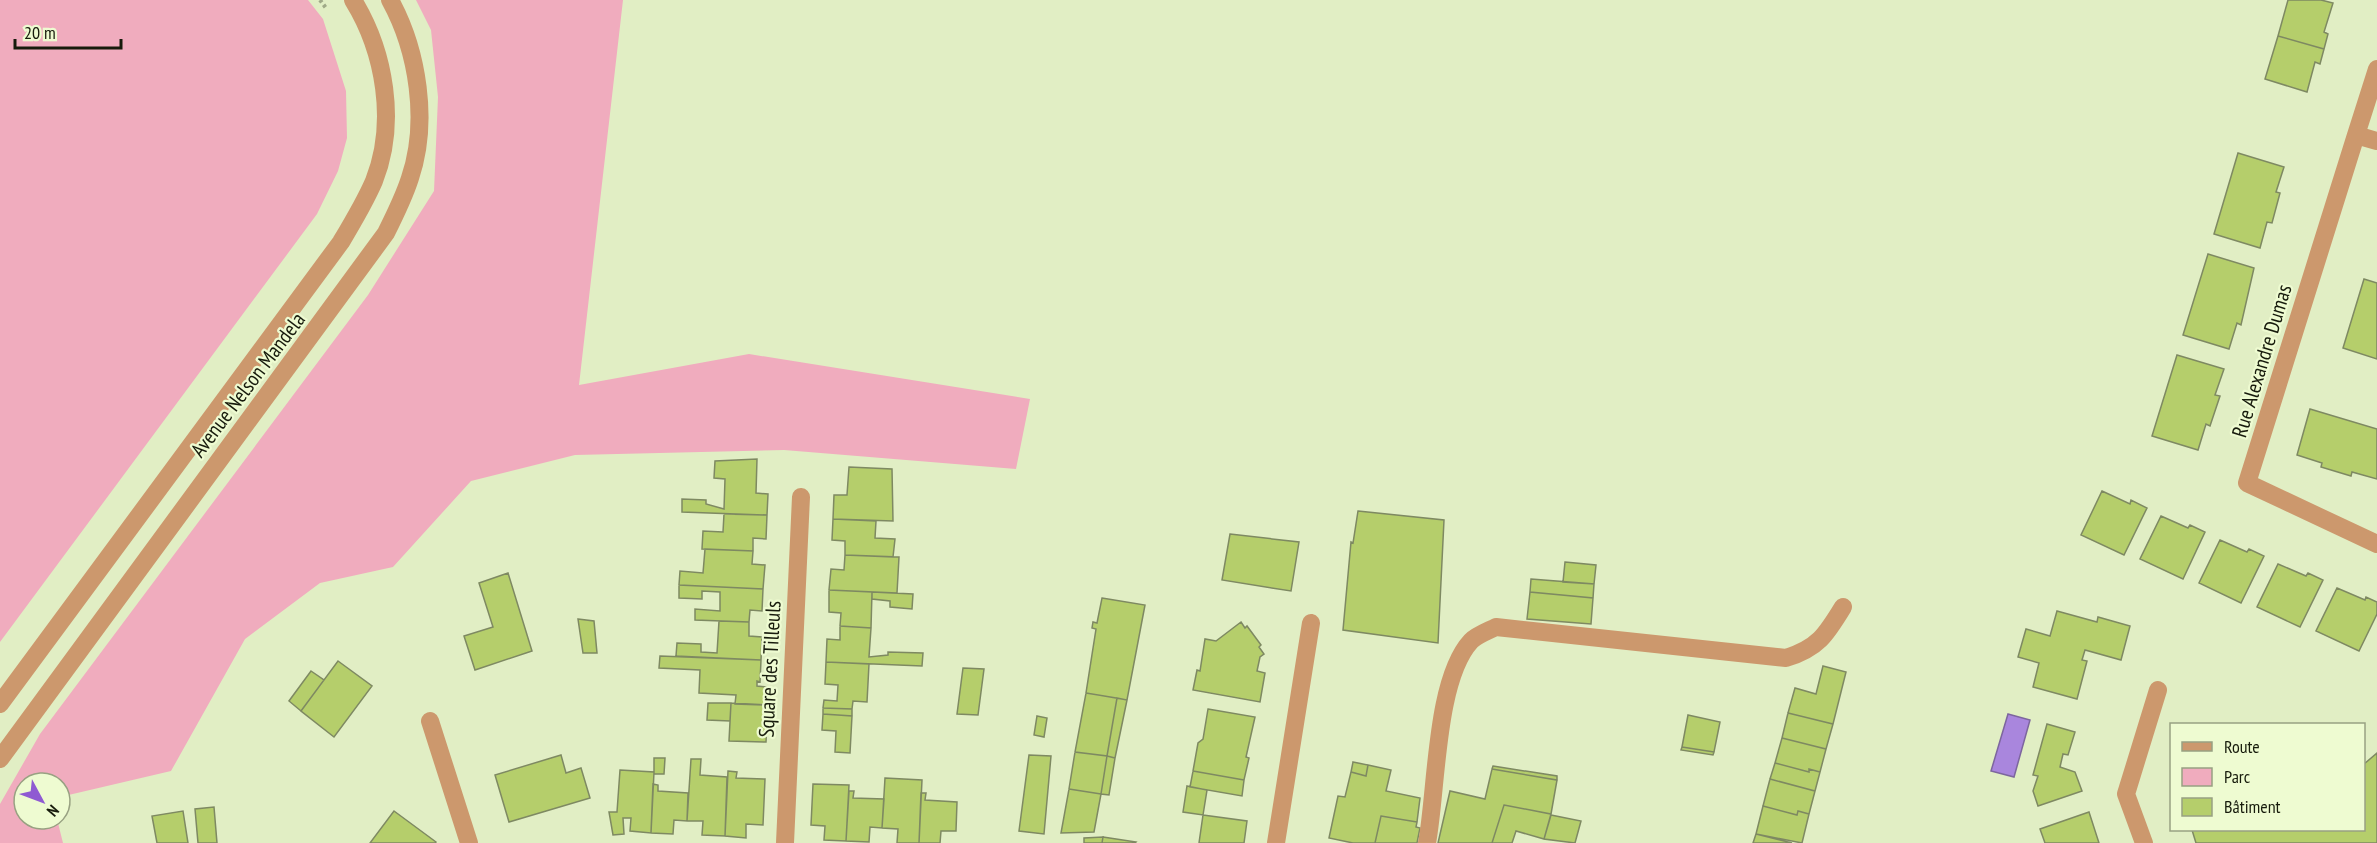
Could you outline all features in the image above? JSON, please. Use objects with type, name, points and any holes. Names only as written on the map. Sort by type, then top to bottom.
[{"type":"street","name":"Avenue Nelson Mandela","points":[[0,704],[341,242],[360,210],[374,180],[383,152],[386,123],[376,52],[352,0]]},
{"type":"street","name":"Avenue Nelson Mandela","points":[[0,759],[360,272],[391,222],[411,176],[417,147],[418,98],[410,55],[390,0]]},
{"type":"street","points":[[2377,69],[2356,135],[2377,141]]},
{"type":"street","name":"Rue Alexandre Dumas","points":[[2356,135],[2247,483],[2377,544]]},
{"type":"street","name":"Square des Tilleuls","points":[[785,843],[801,497]]},
{"type":"street","points":[[1427,843],[1444,710],[1456,664],[1472,640],[1496,627],[1786,658],[1807,651],[1826,635],[1843,607]]},
{"type":"street","points":[[1276,843],[1311,623]]},
{"type":"street","points":[[2144,843],[2126,794],[2158,690]]},
{"type":"street","points":[[430,721],[469,843]]},
{"type":"path","points":[[320,0],[332,16]]},
{"type":"green space","points":[[0,0],[308,0],[323,19],[346,91],[347,138],[338,171],[317,214],[0,642]]},
{"type":"green space","points":[[416,0],[623,0],[579,385],[749,354],[1030,399],[1016,469],[784,450],[575,455],[471,481],[393,567],[320,583],[245,639],[171,771],[72,794],[72,771],[19,771],[40,734],[368,295],[434,191],[438,97],[431,30]]},
{"type":"green space","points":[[12,783],[12,831],[60,831],[63,843],[0,843],[0,804]]},
{"type":"shaded area","points":[[2008,714],[2030,720],[2014,777],[1991,771]]},
{"type":"building","points":[[2288,0],[2321,0],[2333,3],[2324,32],[2328,34],[2324,49],[2278,36]]},
{"type":"building","points":[[2278,36],[2324,49],[2320,64],[2315,62],[2307,92],[2265,79]]},
{"type":"building","points":[[2238,153],[2284,167],[2276,192],[2280,193],[2272,223],[2267,222],[2260,248],[2214,234]]},
{"type":"building","points":[[2208,254],[2254,268],[2241,325],[2237,323],[2229,349],[2183,335]]},
{"type":"building","points":[[2364,279],[2377,283],[2377,359],[2343,348]]},
{"type":"building","points":[[2177,355],[2224,369],[2215,395],[2220,396],[2210,426],[2206,424],[2198,450],[2152,436]]},
{"type":"building","points":[[2310,409],[2377,429],[2377,479],[2352,472],[2351,476],[2321,467],[2322,463],[2297,455]]},
{"type":"building","points":[[757,459],[756,493],[768,494],[767,515],[682,512],[682,499],[706,500],[706,504],[724,509],[725,479],[714,478],[715,461]]},
{"type":"building","points":[[849,467],[892,469],[893,521],[833,519],[834,495],[847,495]]},
{"type":"building","points":[[2102,491],[2130,504],[2131,500],[2147,508],[2124,555],[2081,535]]},
{"type":"building","points":[[1358,511],[1444,520],[1438,643],[1343,630],[1351,542],[1353,543]]},
{"type":"building","points":[[724,514],[767,515],[766,539],[753,538],[753,551],[702,549],[703,531],[723,532]]},
{"type":"building","points":[[2161,516],[2188,528],[2190,525],[2205,532],[2183,579],[2140,559]]},
{"type":"building","points":[[833,519],[876,521],[875,538],[895,539],[893,557],[845,555],[845,541],[832,540]]},
{"type":"building","points":[[1230,534],[1299,542],[1291,591],[1222,580]]},
{"type":"building","points":[[2220,540],[2247,552],[2249,549],[2264,556],[2241,603],[2199,583]]},
{"type":"building","points":[[705,549],[753,551],[752,564],[765,565],[763,589],[679,585],[680,571],[703,573]]},
{"type":"building","points":[[845,555],[899,557],[897,593],[829,590],[831,569],[844,570]]},
{"type":"building","points":[[1565,562],[1596,565],[1594,584],[1563,582]]},
{"type":"building","points":[[2278,564],[2306,576],[2308,573],[2323,580],[2300,627],[2257,607]]},
{"type":"building","points":[[508,573],[532,651],[475,670],[464,636],[493,627],[479,583]]},
{"type":"building","points":[[1531,579],[1594,584],[1593,598],[1530,592]]},
{"type":"building","points":[[679,585],[763,589],[762,611],[750,610],[749,622],[695,620],[695,609],[720,611],[720,592],[702,591],[702,599],[679,598]]},
{"type":"building","points":[[2337,588],[2365,600],[2366,597],[2377,602],[2377,614],[2359,651],[2316,631]]},
{"type":"building","points":[[829,590],[872,592],[871,628],[840,626],[841,613],[829,612]]},
{"type":"building","points":[[872,592],[913,594],[912,609],[890,607],[890,601],[872,599]]},
{"type":"building","points":[[1530,592],[1593,598],[1591,624],[1527,619]]},
{"type":"building","points":[[1102,598],[1145,605],[1127,700],[1086,693],[1096,629],[1092,628],[1093,622],[1097,623]]},
{"type":"building","points":[[2057,611],[2097,622],[2098,617],[2130,626],[2121,660],[2085,650],[2082,660],[2087,661],[2077,699],[2033,687],[2039,663],[2018,657],[2026,629],[2050,636]]},
{"type":"building","points":[[578,619],[594,621],[597,653],[583,653]]},
{"type":"building","points":[[719,621],[749,622],[749,636],[762,637],[761,660],[676,656],[677,643],[701,644],[701,652],[717,653]]},
{"type":"building","points":[[1241,622],[1245,628],[1247,626],[1261,645],[1259,647],[1264,654],[1260,657],[1257,671],[1265,673],[1260,702],[1193,690],[1197,670],[1200,671],[1205,639],[1216,641]]},
{"type":"building","points":[[840,626],[871,628],[869,657],[888,655],[888,652],[923,653],[922,666],[826,662],[827,639],[840,640]]},
{"type":"building","points":[[660,656],[761,660],[760,682],[757,681],[757,686],[766,687],[765,705],[735,704],[736,695],[699,693],[700,670],[659,668]]},
{"type":"building","points":[[338,661],[372,686],[334,737],[301,711]]},
{"type":"building","points":[[826,662],[869,664],[867,702],[853,701],[852,709],[823,708],[824,700],[837,701],[838,685],[825,684]]},
{"type":"building","points":[[1823,666],[1846,672],[1833,724],[1788,713],[1795,688],[1816,694]]},
{"type":"building","points":[[963,668],[984,669],[978,715],[957,714]]},
{"type":"building","points":[[311,671],[324,680],[301,711],[289,701]]},
{"type":"building","points":[[1086,693],[1117,698],[1107,756],[1075,752]]},
{"type":"building","points":[[1117,698],[1127,700],[1115,758],[1107,756]]},
{"type":"building","points":[[708,703],[731,703],[730,721],[707,720]]},
{"type":"building","points":[[731,703],[768,705],[766,742],[729,741]]},
{"type":"building","points":[[823,708],[852,709],[852,716],[823,714]]},
{"type":"building","points":[[1208,709],[1255,717],[1246,757],[1249,758],[1244,780],[1193,771],[1198,743],[1203,739]]},
{"type":"building","points":[[1788,713],[1833,724],[1826,749],[1782,738]]},
{"type":"building","points":[[823,714],[852,716],[850,753],[835,752],[836,731],[822,730]]},
{"type":"building","points":[[1688,715],[1720,722],[1714,752],[1682,747]]},
{"type":"building","points":[[1037,716],[1047,718],[1044,737],[1034,735]]},
{"type":"building","points":[[2047,724],[2075,732],[2068,755],[2063,754],[2060,767],[2075,772],[2082,791],[2038,806],[2033,791],[2038,776],[2033,775]]},
{"type":"building","points":[[1782,738],[1826,749],[1820,772],[1809,769],[1809,772],[1775,763]]},
{"type":"building","points":[[1682,747],[1714,752],[1713,755],[1681,750]]},
{"type":"building","points":[[1075,752],[1107,756],[1101,794],[1069,789]]},
{"type":"building","points":[[2377,753],[2377,843],[2196,843],[2192,831],[2365,831],[2365,763]]},
{"type":"building","points":[[561,755],[566,773],[581,768],[590,798],[509,822],[495,775]]},
{"type":"building","points":[[1029,755],[1051,756],[1044,834],[1019,831]]},
{"type":"building","points":[[1107,756],[1115,758],[1109,795],[1101,794]]},
{"type":"building","points":[[654,758],[665,758],[664,774],[654,774]]},
{"type":"building","points":[[691,759],[701,759],[700,775],[727,777],[725,836],[702,835],[703,821],[687,821]]},
{"type":"building","points":[[1353,762],[1368,765],[1366,776],[1351,772]]},
{"type":"building","points":[[1775,763],[1809,772],[1809,769],[1820,772],[1815,791],[1770,779]]},
{"type":"building","points":[[1368,765],[1391,770],[1386,791],[1420,798],[1417,822],[1381,816],[1375,843],[1353,843],[1329,838],[1338,796],[1345,797],[1351,772],[1366,776]]},
{"type":"building","points":[[1493,766],[1557,776],[1557,780],[1492,769]]},
{"type":"building","points":[[1492,769],[1557,780],[1551,814],[1504,805],[1492,843],[1438,843],[1450,791],[1485,799]]},
{"type":"building","points":[[620,770],[654,772],[651,833],[630,831],[631,818],[623,818],[624,834],[613,835],[609,812],[617,812]]},
{"type":"building","points":[[728,771],[737,772],[736,778],[765,779],[763,825],[746,824],[746,838],[725,836]]},
{"type":"building","points":[[1193,771],[1244,780],[1242,796],[1190,787]]},
{"type":"building","points":[[885,778],[922,780],[919,843],[897,843],[898,829],[882,828]]},
{"type":"building","points":[[1770,779],[1815,791],[1809,814],[1798,811],[1797,815],[1763,806]]},
{"type":"building","points":[[653,784],[658,785],[658,791],[688,793],[687,821],[674,820],[673,834],[651,833]]},
{"type":"building","points":[[813,784],[849,785],[846,841],[824,840],[825,826],[811,825]]},
{"type":"building","points":[[1187,786],[1207,790],[1203,815],[1183,812]]},
{"type":"building","points":[[1069,789],[1101,794],[1094,832],[1061,833]]},
{"type":"building","points":[[849,791],[854,791],[853,798],[884,799],[882,828],[870,827],[869,842],[846,841]]},
{"type":"building","points":[[921,793],[926,793],[925,800],[957,802],[956,831],[941,831],[940,843],[919,843]]},
{"type":"building","points":[[1504,805],[1551,814],[1544,839],[1516,831],[1512,843],[1492,843]]},
{"type":"building","points":[[1763,806],[1797,815],[1798,811],[1809,814],[1802,843],[1756,834]]},
{"type":"building","points":[[214,807],[217,843],[198,843],[195,809]]},
{"type":"building","points":[[183,811],[188,843],[157,843],[152,816]]},
{"type":"building","points":[[394,811],[436,842],[370,843]]},
{"type":"building","points":[[2089,812],[2099,843],[2045,843],[2040,829]]},
{"type":"building","points":[[1203,815],[1247,821],[1244,843],[1199,843]]},
{"type":"building","points":[[1551,815],[1581,821],[1575,843],[1544,839]]},
{"type":"building","points":[[1381,816],[1417,822],[1416,827],[1420,828],[1417,843],[1375,843]]},
{"type":"building","points":[[1756,834],[1792,843],[1753,843]]},
{"type":"building","points":[[1103,837],[1136,842],[1102,843]]},
{"type":"building","points":[[1103,837],[1102,843],[1084,843],[1084,838]]}]
